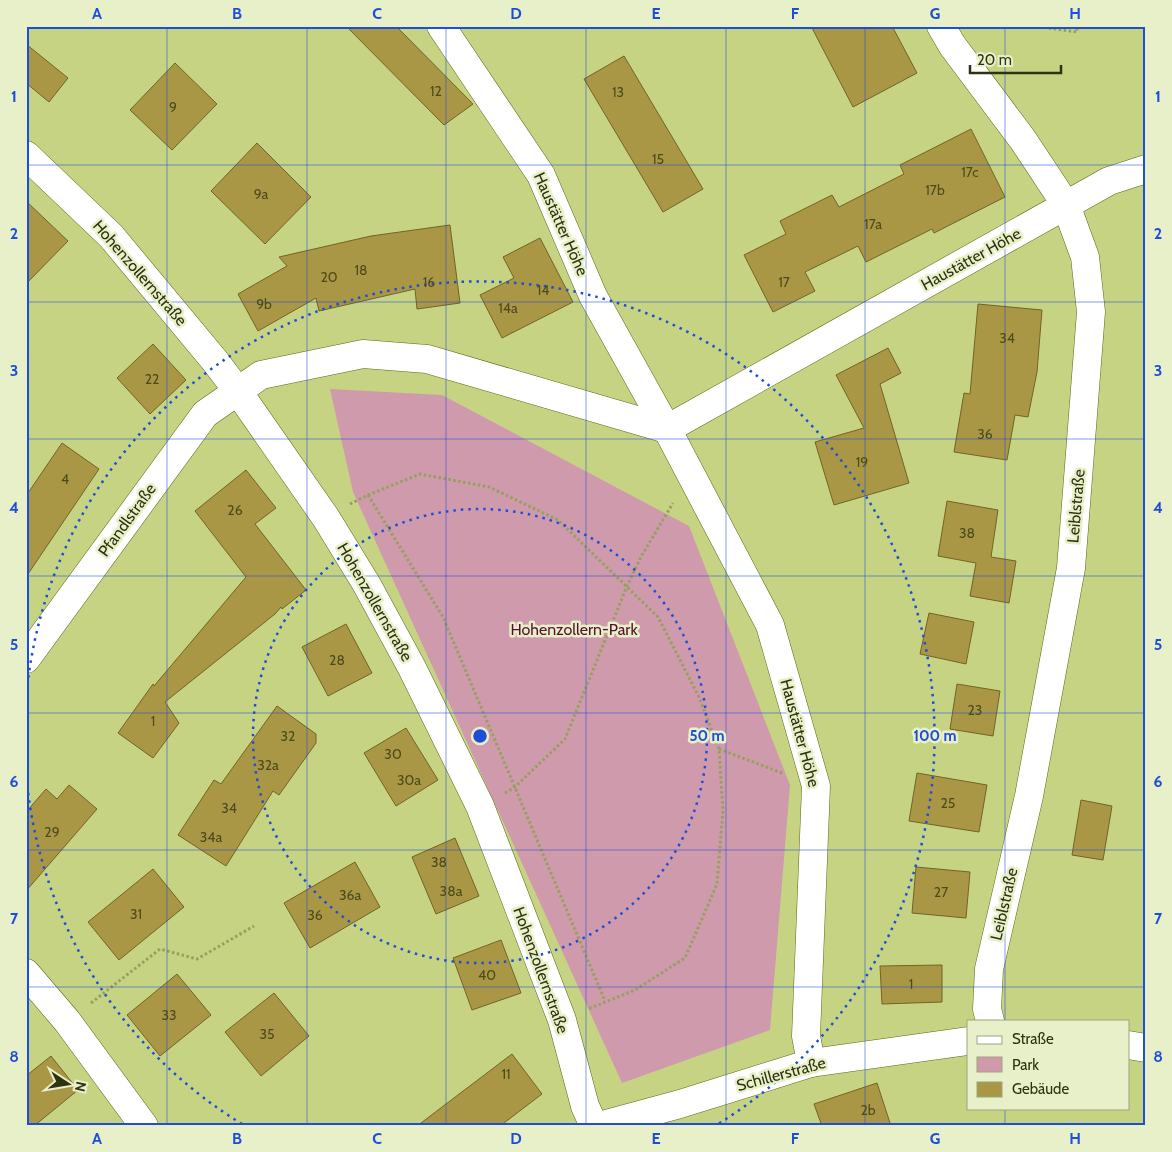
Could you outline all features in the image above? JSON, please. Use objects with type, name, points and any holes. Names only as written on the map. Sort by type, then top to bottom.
[{"type":"street","name":"Haustätter Höhe","points":[[441,26],[541,175],[593,296],[667,429],[770,624],[816,786],[806,1036],[811,1063]]},
{"type":"street","name":"Leiblstraße","points":[[941,26],[952,45],[1023,140],[1066,206],[1085,258],[1091,312],[1071,568],[1029,796],[989,969],[988,1009],[990,1020]]},
{"type":"street","name":"Hohenzollernstraße","points":[[26,155],[111,236],[237,390],[326,518],[367,585],[412,668],[480,806],[562,1020],[585,1106],[594,1126]]},
{"type":"street","name":"Haustätter Höhe","points":[[667,429],[1066,206],[1109,180],[1146,169]]},
{"type":"street","points":[[237,390],[261,376],[363,354],[426,359],[667,429]]},
{"type":"street","name":"Pfandlstraße","points":[[26,658],[205,414],[237,390]]},
{"type":"street","points":[[26,973],[67,1021],[144,1126]]},
{"type":"street","name":"Schillerstraße","points":[[598,1126],[680,1104],[811,1063],[967,1041]]},
{"type":"street","points":[[1130,1045],[1146,1048]]},
{"type":"path","points":[[1034,26],[1077,32],[1077,26]]},
{"type":"path","points":[[326,518],[368,495],[420,474],[489,487],[558,520],[658,617],[699,697],[719,749],[723,811],[717,884],[685,958],[635,990],[562,1020]]},
{"type":"path","points":[[480,806],[515,787],[565,739],[627,586],[642,555],[690,474]]},
{"type":"path","points":[[368,495],[444,617],[605,1001]]},
{"type":"path","points":[[719,749],[816,786]]},
{"type":"path","points":[[67,1021],[160,949],[197,959],[254,926]]},
{"type":"green space","name":"Hohenzollern-Park","points":[[330,389],[442,395],[689,526],[790,785],[770,1030],[622,1083],[353,492]]},
{"type":"building","points":[[346,26],[396,26],[473,104],[444,125]]},
{"type":"building","points":[[811,26],[892,26],[917,73],[853,107]]},
{"type":"building","points":[[26,44],[68,78],[49,102],[26,83]]},
{"type":"building","points":[[624,56],[703,189],[663,212],[584,79]]},
{"type":"building","points":[[175,63],[217,104],[172,150],[130,110]]},
{"type":"building","points":[[971,129],[1005,197],[934,233],[932,229],[866,262],[858,246],[805,272],[815,291],[773,312],[744,255],[786,234],[780,221],[832,195],[839,207],[904,174],[900,165]]},
{"type":"building","points":[[257,143],[311,197],[265,244],[211,191]]},
{"type":"building","points":[[26,201],[68,241],[26,284]]},
{"type":"building","points":[[450,225],[460,303],[417,309],[415,289],[319,311],[316,298],[258,331],[238,294],[287,266],[279,257],[371,236]]},
{"type":"building","points":[[540,238],[573,302],[502,338],[480,295],[514,278],[503,257]]},
{"type":"building","points":[[978,304],[1042,310],[1037,372],[1028,417],[1015,415],[1007,460],[954,452],[964,393],[970,394]]},
{"type":"building","points":[[153,344],[186,380],[150,414],[117,378]]},
{"type":"building","points":[[888,348],[901,373],[880,384],[909,483],[834,505],[815,442],[864,428],[836,375]]},
{"type":"building","points":[[62,443],[99,469],[26,577],[26,496]]},
{"type":"building","points":[[246,470],[276,508],[255,524],[306,590],[282,609],[281,607],[275,614],[165,702],[179,723],[153,758],[118,733],[153,684],[154,686],[246,577],[195,511]]},
{"type":"building","points":[[947,501],[998,510],[991,557],[1016,561],[1009,603],[970,596],[976,563],[938,556]]},
{"type":"building","points":[[929,613],[974,622],[966,664],[920,654]]},
{"type":"building","points":[[346,624],[372,673],[328,696],[302,647]]},
{"type":"building","points":[[957,684],[1000,691],[993,736],[950,729]]},
{"type":"building","points":[[277,706],[316,734],[316,743],[279,795],[273,791],[226,866],[178,835],[214,780],[221,784]]},
{"type":"building","points":[[406,728],[438,780],[396,806],[364,753]]},
{"type":"building","points":[[917,773],[987,785],[979,832],[909,821]]},
{"type":"building","points":[[69,785],[97,809],[26,891],[26,812],[46,789],[57,799]]},
{"type":"building","points":[[1081,800],[1112,806],[1103,860],[1072,855]]},
{"type":"building","points":[[455,838],[479,896],[436,914],[412,857]]},
{"type":"building","points":[[355,862],[380,907],[310,948],[284,903]]},
{"type":"building","points":[[916,867],[970,872],[966,918],[912,913]]},
{"type":"building","points":[[153,869],[184,907],[119,960],[88,922]]},
{"type":"building","points":[[501,940],[521,993],[472,1010],[453,958]]},
{"type":"building","points":[[942,965],[942,1002],[882,1004],[880,966]]},
{"type":"building","points":[[177,974],[211,1015],[160,1056],[127,1015]]},
{"type":"building","points":[[274,993],[309,1036],[261,1076],[225,1032]]},
{"type":"building","points":[[512,1054],[542,1094],[500,1126],[417,1126]]},
{"type":"building","points":[[51,1056],[78,1090],[34,1126],[26,1126],[26,1076]]},
{"type":"building","points":[[877,1083],[891,1126],[822,1126],[814,1104]]}]
